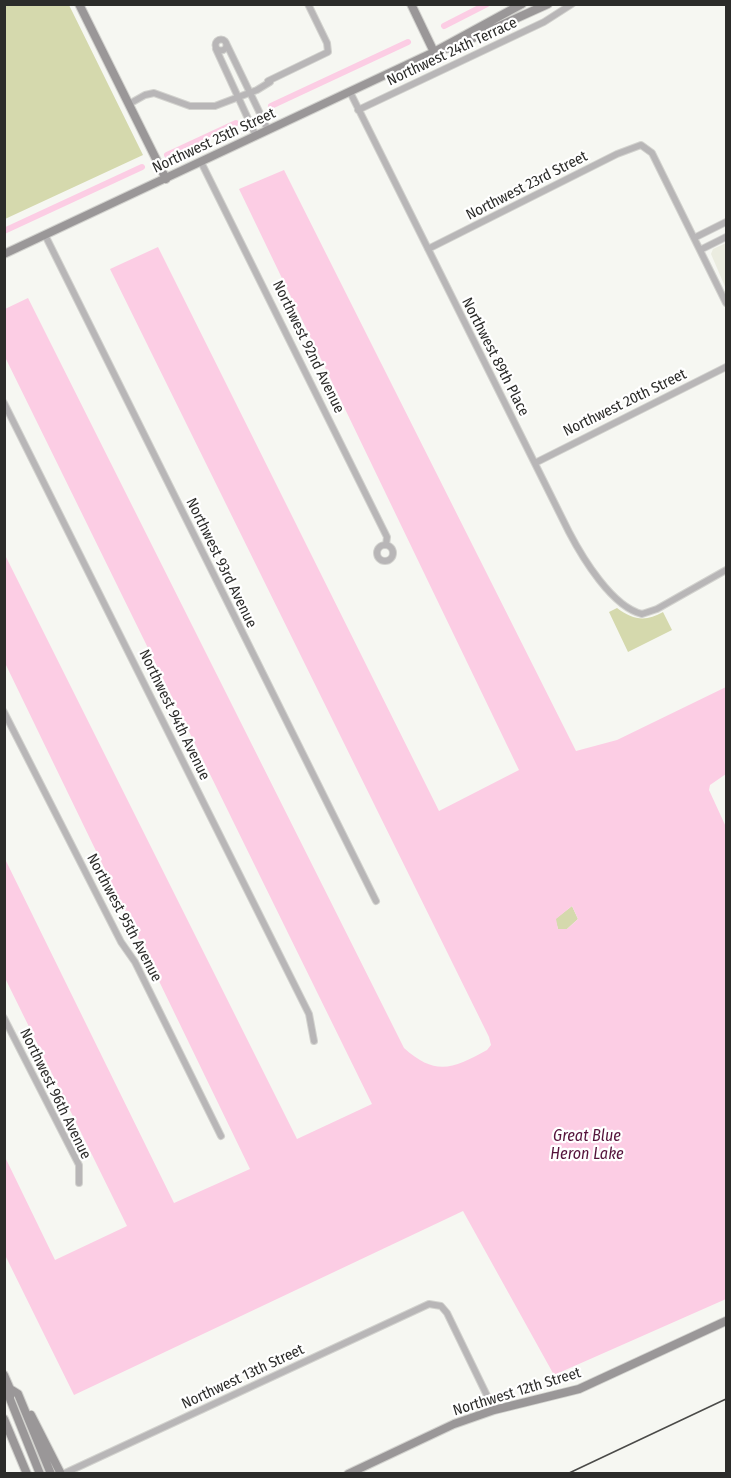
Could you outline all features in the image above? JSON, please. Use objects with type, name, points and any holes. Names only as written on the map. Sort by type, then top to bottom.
[{"type":"main road","points":[[79,4],[166,179]]},
{"type":"main road","points":[[411,4],[434,52]]},
{"type":"main road","name":"Northwest 25th Street","points":[[4,254],[434,52],[522,4]]},
{"type":"main road","name":"Northwest 25th Street","points":[[434,52],[453,48],[548,4]]},
{"type":"main road","name":"Northwest 12th Street","points":[[348,1473],[446,1428],[494,1410],[579,1389],[726,1321]]},
{"type":"main road","points":[[4,1375],[10,1389],[9,1399],[40,1473]]},
{"type":"main road","points":[[10,1389],[18,1394],[51,1473]]},
{"type":"main road","points":[[22,1404],[29,1411],[62,1473]]},
{"type":"main road","points":[[4,1419],[27,1473]]},
{"type":"street","points":[[129,104],[152,93],[200,107],[220,105],[328,52],[328,44],[308,4]]},
{"type":"street","points":[[556,16],[564,4]]},
{"type":"street","name":"Northwest 24th Terrace","points":[[358,110],[556,16],[572,4]]},
{"type":"street","points":[[256,136],[216,49],[223,51],[226,43],[268,130]]},
{"type":"street","name":"Northwest 89th Place","points":[[350,92],[572,538],[590,567],[621,602],[642,614],[657,609],[726,570]]},
{"type":"street","points":[[243,108],[255,102]]},
{"type":"street","name":"Northwest 23rd Street","points":[[428,249],[638,145],[650,150],[694,238]]},
{"type":"street","name":"Northwest 92nd Avenue","points":[[201,162],[387,537],[386,545]]},
{"type":"street","points":[[726,222],[694,238],[726,303]]},
{"type":"street","name":"Northwest 93rd Avenue","points":[[45,235],[376,901]]},
{"type":"street","points":[[700,250],[726,237]]},
{"type":"street","name":"Northwest 20th Street","points":[[535,463],[726,367]]},
{"type":"street","name":"Northwest 94th Avenue","points":[[4,403],[309,1014],[314,1041]]},
{"type":"street","name":"Northwest 95th Avenue","points":[[4,712],[121,942],[135,962],[221,1136]]},
{"type":"street","name":"Northwest 96th Avenue","points":[[4,1018],[79,1165],[79,1182]]},
{"type":"street","name":"Northwest 13th Street","points":[[62,1473],[434,1304],[447,1313],[494,1410]]},
{"type":"shaded area","points":[[726,243],[726,289],[711,254],[713,249]]},
{"type":"green space","points":[[4,5],[69,5],[143,155],[5,219]]},
{"type":"green space","points":[[617,608],[640,618],[651,617],[663,612],[672,630],[628,652],[609,612]]},
{"type":"green space","points":[[572,906],[578,919],[567,929],[558,929],[555,919]]},
{"type":"water","name":"Great Blue Heron Lake","points":[[284,170],[576,751],[617,740],[726,687],[726,774],[710,785],[709,790],[726,827],[726,1299],[554,1375],[463,1211],[74,1395],[5,1255],[5,1157],[55,1260],[127,1226],[5,978],[5,859],[174,1203],[250,1169],[5,663],[5,555],[297,1139],[372,1104],[5,357],[5,309],[28,298],[404,1048],[426,1063],[445,1067],[465,1061],[487,1050],[491,1045],[110,269],[158,247],[439,811],[519,770],[239,189]],"holes":[[[572,906],[578,919],[567,929],[558,929],[556,919]]]},
{"type":"waterway","points":[[444,26],[487,4]]},
{"type":"waterway","points":[[271,106],[408,42]]},
{"type":"waterway","points":[[167,155],[236,123]]},
{"type":"waterway","points":[[4,231],[142,167]]},
{"type":"railway","points":[[567,1474],[726,1399]]}]
